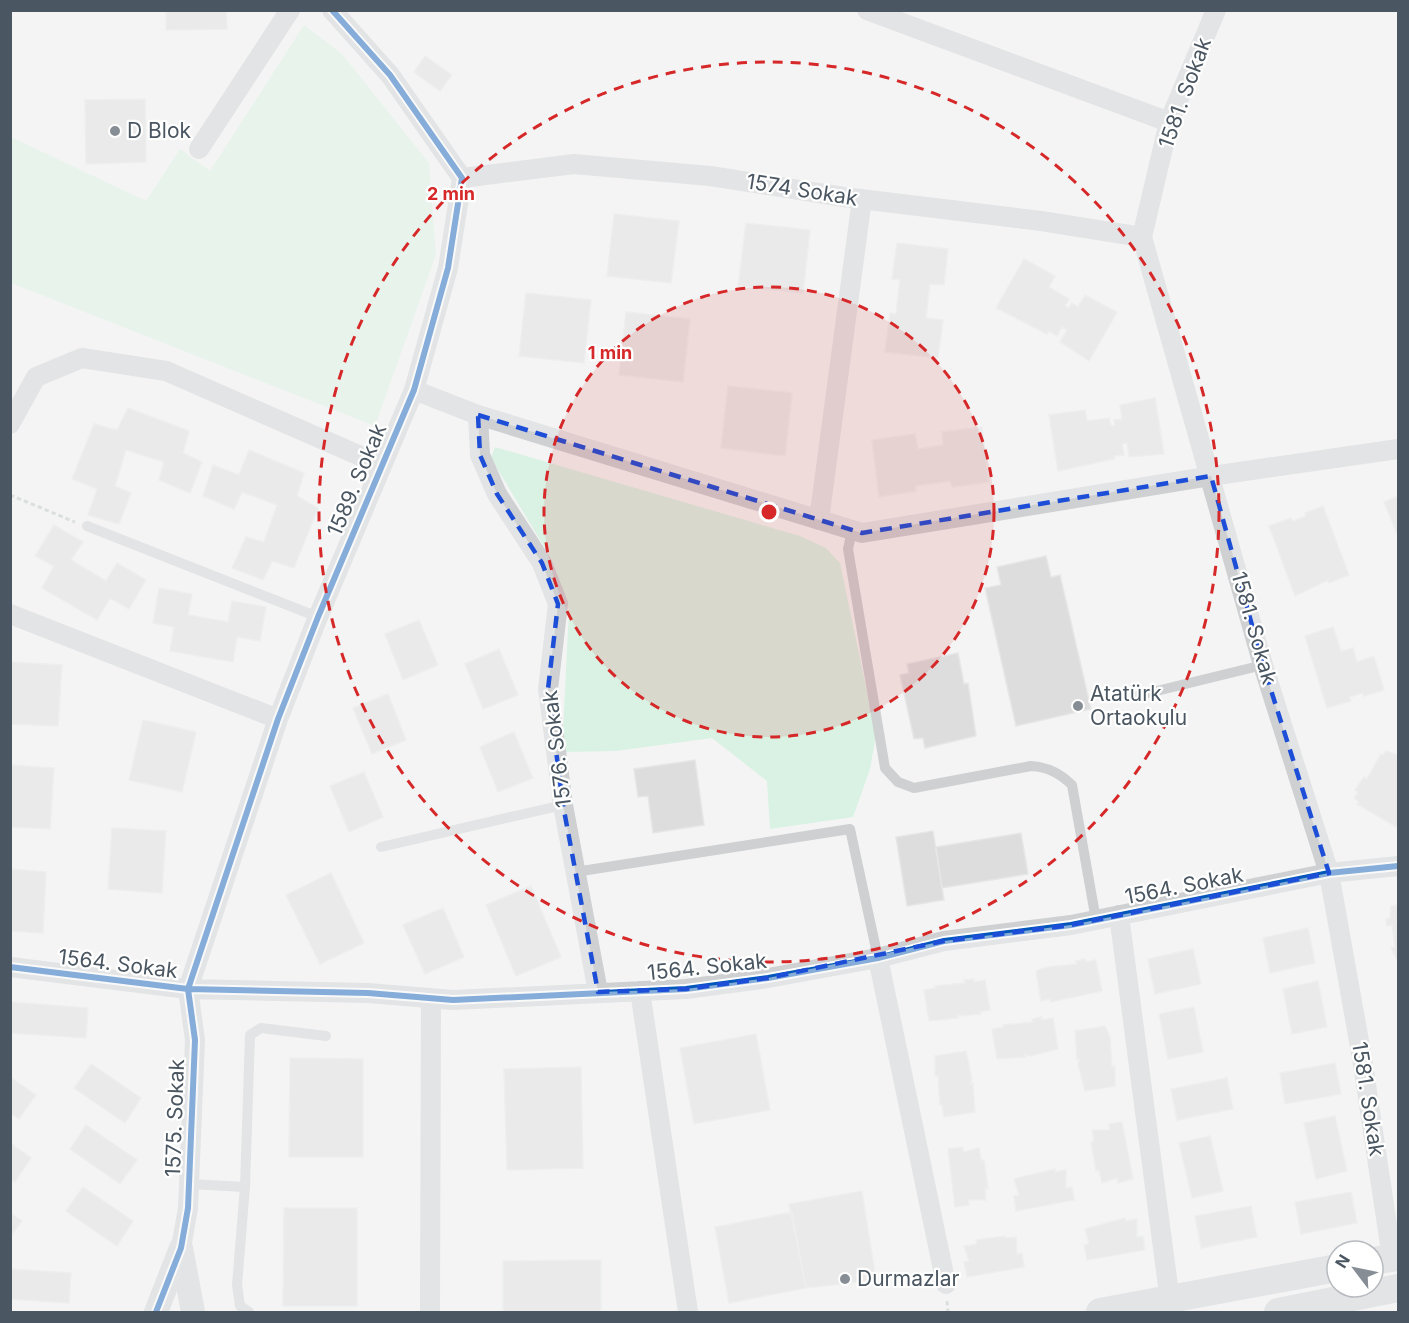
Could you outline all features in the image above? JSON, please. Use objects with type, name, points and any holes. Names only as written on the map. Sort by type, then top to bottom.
[{"type":"main road","points":[[1100,1312],[1170,1301],[1325,1270]]},
{"type":"main road","points":[[1278,1312],[1398,1288]]},
{"type":"street","points":[[199,149],[290,10]]},
{"type":"street","points":[[332,10],[390,75],[462,178]]},
{"type":"street","points":[[867,10],[1169,122]]},
{"type":"street","name":"1581. Sokak","points":[[1216,10],[1169,122],[1142,237],[1263,665],[1329,873],[1362,1058],[1388,1259]]},
{"type":"street","name":"1574 Sokak","points":[[462,178],[574,164],[710,176],[1142,237]]},
{"type":"street","name":"1589. Sokak","points":[[188,989],[278,719],[318,617],[414,390],[448,268],[462,178]]},
{"type":"street","points":[[819,520],[862,199]]},
{"type":"street","points":[[10,424],[36,377],[82,358],[166,371],[381,465]]},
{"type":"street","points":[[414,390],[478,415],[862,533],[1211,476],[1398,449]]},
{"type":"street","name":"1576. Sokak","points":[[478,415],[480,455],[497,494],[542,563],[558,604],[548,689],[563,805],[598,992]]},
{"type":"street","points":[[10,614],[278,719]]},
{"type":"street","name":"1564. Sokak","points":[[10,967],[188,989],[368,993],[453,1000],[686,989],[878,958],[944,942],[1096,920],[1329,873],[1398,866]]},
{"type":"street","points":[[1119,915],[1170,1301]]},
{"type":"street","points":[[878,958],[946,1284]]},
{"type":"street","name":"1575. Sokak","points":[[182,1248],[189,1184],[195,1040],[188,989]]},
{"type":"street","points":[[640,991],[688,1312]]},
{"type":"street","points":[[430,1312],[431,998]]},
{"type":"street","points":[[156,1312],[182,1248]]},
{"type":"street","points":[[182,1248],[192,1312]]},
{"type":"lane","points":[[87,526],[318,617]]},
{"type":"lane","points":[[852,530],[848,549],[885,768],[898,782],[914,788],[1031,766],[1048,769],[1065,778],[1072,785],[1096,920]]},
{"type":"lane","points":[[1132,697],[1263,665]]},
{"type":"lane","points":[[381,848],[563,805]]},
{"type":"lane","points":[[575,872],[850,829],[878,958]]},
{"type":"lane","points":[[249,1312],[240,1306],[237,1285],[244,1187],[250,1035],[261,1028],[326,1036]]},
{"type":"lane","points":[[189,1184],[244,1187]]},
{"type":"path","points":[[10,495],[87,526]]},
{"type":"highlighted area","points":[[478,415],[862,533],[1211,476],[1263,665],[1329,873],[1071,925],[944,941],[768,978],[686,989],[598,992],[563,805],[548,689],[558,604],[542,563],[497,494],[480,455]]},
{"type":"green space","points":[[304,25],[342,54],[429,163],[436,255],[375,426],[11,283],[11,137],[146,201],[180,149],[210,171]]},
{"type":"green space","points":[[495,447],[800,536],[826,548],[840,563],[876,735],[870,769],[853,817],[770,829],[767,781],[712,738],[616,751],[562,752],[569,609],[552,560],[491,458]]},
{"type":"building","points":[[166,10],[226,10],[227,29],[166,30]]},
{"type":"building","points":[[425,56],[452,75],[440,91],[414,72]]},
{"type":"building","name":"D Blok","points":[[145,99],[146,162],[86,164],[85,100]]},
{"type":"building","points":[[614,214],[679,221],[671,283],[607,276]]},
{"type":"building","points":[[746,223],[810,230],[803,293],[738,286]]},
{"type":"building","points":[[897,243],[948,249],[944,285],[930,284],[926,318],[943,320],[938,358],[885,352],[890,313],[896,314],[900,280],[892,279]]},
{"type":"building","points":[[1024,259],[1055,276],[1049,287],[1069,299],[1065,306],[1069,308],[1072,303],[1078,307],[1085,295],[1117,312],[1089,361],[1060,342],[1067,330],[1062,327],[1057,336],[1049,331],[1047,334],[996,308]]},
{"type":"building","points":[[526,293],[591,300],[584,363],[519,356]]},
{"type":"building","points":[[626,312],[690,319],[683,382],[619,375]]},
{"type":"building","points":[[728,386],[792,393],[785,456],[721,448]]},
{"type":"building","points":[[1155,398],[1164,454],[1129,457],[1127,443],[1122,444],[1124,455],[1058,471],[1049,415],[1085,410],[1087,421],[1109,418],[1111,426],[1115,425],[1114,420],[1122,419],[1120,405]]},
{"type":"building","points":[[128,408],[189,431],[183,453],[202,462],[190,493],[159,480],[164,462],[126,450],[115,486],[131,493],[119,524],[88,515],[97,489],[72,479],[94,424],[117,430]]},
{"type":"building","points":[[982,427],[989,482],[953,487],[950,481],[916,486],[916,491],[879,497],[872,440],[915,434],[918,449],[943,445],[942,432]]},
{"type":"building","points":[[249,450],[304,473],[297,496],[318,508],[294,568],[272,561],[263,580],[232,568],[246,537],[264,542],[277,505],[242,492],[234,509],[203,496],[213,465],[239,475]]},
{"type":"building","points":[[1398,496],[1398,534],[1397,534],[1384,502]]},
{"type":"building","points":[[1323,506],[1349,575],[1329,583],[1328,580],[1295,596],[1269,526],[1291,518],[1293,521]]},
{"type":"building","points":[[54,525],[83,542],[71,560],[106,581],[117,563],[146,580],[129,609],[110,598],[97,620],[42,588],[54,566],[35,556]]},
{"type":"building","points":[[1046,556],[1051,577],[1060,575],[1091,709],[1016,726],[985,588],[1001,585],[997,567]]},
{"type":"building","points":[[159,588],[192,594],[188,615],[228,622],[232,601],[266,607],[260,641],[237,637],[233,662],[170,651],[174,627],[153,623]]},
{"type":"building","points":[[419,620],[438,665],[403,680],[385,634]]},
{"type":"building","points":[[1333,627],[1341,651],[1353,648],[1357,662],[1374,656],[1384,690],[1364,696],[1363,693],[1349,697],[1351,701],[1327,708],[1305,636]]},
{"type":"building","points":[[499,649],[518,695],[483,709],[465,664]]},
{"type":"building","points":[[958,653],[964,684],[968,683],[976,736],[925,748],[923,738],[914,739],[900,675],[909,673],[907,664]]},
{"type":"building","points":[[10,662],[62,665],[58,726],[10,724]]},
{"type":"building","points":[[388,694],[406,740],[372,754],[353,708]]},
{"type":"building","points":[[143,720],[196,732],[182,792],[129,780]]},
{"type":"building","points":[[514,732],[533,778],[498,792],[480,747]]},
{"type":"building","points":[[1386,751],[1398,755],[1398,828],[1357,804],[1359,802],[1354,798],[1358,792],[1355,790],[1364,777],[1367,779],[1381,754],[1383,755]]},
{"type":"building","points":[[695,760],[704,825],[653,833],[648,796],[638,797],[634,769]]},
{"type":"building","points":[[10,765],[54,768],[50,829],[10,827]]},
{"type":"building","points":[[364,772],[383,817],[349,832],[330,786]]},
{"type":"building","points":[[112,828],[166,831],[162,893],[108,889]]},
{"type":"building","points":[[933,831],[944,900],[907,906],[896,837]]},
{"type":"building","points":[[1021,833],[1028,874],[942,888],[936,847]]},
{"type":"building","points":[[10,869],[46,872],[43,933],[10,931]]},
{"type":"building","points":[[331,873],[364,943],[320,964],[286,895]]},
{"type":"building","points":[[531,886],[561,957],[516,976],[486,905]]},
{"type":"building","points":[[1398,905],[1397,960],[1391,948],[1395,947],[1392,925],[1387,926],[1386,919],[1390,918],[1391,906]]},
{"type":"building","points":[[443,908],[464,957],[425,974],[403,925]]},
{"type":"building","points":[[1308,928],[1315,963],[1270,973],[1263,938]]},
{"type":"building","points":[[1193,949],[1201,984],[1155,994],[1148,959]]},
{"type":"building","points":[[1085,959],[1086,962],[1096,960],[1102,991],[1051,1002],[1050,999],[1041,1001],[1036,971],[1047,967],[1077,964],[1076,961]]},
{"type":"building","points":[[974,979],[974,982],[985,980],[990,1010],[980,1012],[981,1014],[929,1021],[924,990],[936,988],[935,986],[965,983],[964,980]]},
{"type":"building","points":[[1318,981],[1327,1027],[1292,1034],[1283,989]]},
{"type":"building","points":[[10,1002],[88,1008],[86,1038],[10,1033]]},
{"type":"building","points":[[1194,1007],[1203,1052],[1168,1059],[1159,1014]]},
{"type":"building","points":[[1042,1017],[1042,1020],[1053,1018],[1058,1049],[1030,1056],[1025,1054],[1026,1057],[997,1059],[992,1029],[1004,1027],[1003,1025],[1033,1022],[1032,1019]]},
{"type":"building","points":[[1105,1026],[1110,1037],[1112,1067],[1115,1066],[1115,1086],[1085,1091],[1078,1064],[1080,1059],[1077,1060],[1075,1031]]},
{"type":"building","points":[[756,1034],[770,1110],[694,1124],[680,1048]]},
{"type":"building","points":[[966,1051],[972,1079],[970,1084],[973,1083],[975,1112],[944,1117],[942,1105],[940,1105],[938,1076],[935,1076],[935,1056]]},
{"type":"building","points":[[290,1058],[363,1059],[363,1157],[289,1157]]},
{"type":"building","points":[[1335,1063],[1341,1094],[1285,1104],[1280,1073]]},
{"type":"building","points":[[91,1064],[141,1098],[125,1123],[74,1088]]},
{"type":"building","points":[[581,1067],[583,1168],[507,1170],[504,1069]]},
{"type":"building","points":[[10,1077],[36,1095],[19,1119],[10,1113]]},
{"type":"building","points":[[1227,1078],[1233,1109],[1177,1120],[1171,1089]]},
{"type":"building","points":[[1335,1116],[1347,1171],[1316,1179],[1304,1123]]},
{"type":"building","points":[[1122,1122],[1133,1179],[1118,1183],[1117,1178],[1102,1183],[1099,1170],[1096,1171],[1091,1142],[1094,1141],[1092,1130],[1110,1130],[1109,1124]]},
{"type":"building","points":[[86,1125],[137,1160],[120,1184],[70,1149]]},
{"type":"building","points":[[1210,1136],[1223,1191],[1192,1198],[1179,1143]]},
{"type":"building","points":[[10,1143],[31,1158],[15,1182],[10,1179]]},
{"type":"building","points":[[963,1147],[963,1152],[979,1148],[981,1160],[984,1160],[988,1189],[985,1189],[986,1200],[968,1200],[969,1205],[955,1207],[948,1149]]},
{"type":"building","points":[[1055,1169],[1055,1172],[1066,1170],[1066,1188],[1072,1187],[1074,1200],[1016,1211],[1014,1196],[1019,1195],[1014,1179]]},
{"type":"building","points":[[83,1187],[133,1221],[117,1246],[66,1211]]},
{"type":"building","points":[[862,1191],[876,1280],[806,1288],[789,1204]]},
{"type":"building","points":[[1351,1192],[1357,1223],[1301,1234],[1295,1202]]},
{"type":"building","points":[[1251,1206],[1257,1237],[1201,1248],[1195,1216]]},
{"type":"building","points":[[284,1208],[357,1208],[357,1306],[283,1306]]},
{"type":"building","points":[[792,1212],[806,1288],[729,1303],[715,1227]]},
{"type":"building","points":[[10,1213],[22,1221],[10,1237]]},
{"type":"building","points":[[1125,1218],[1126,1221],[1137,1219],[1137,1237],[1143,1236],[1145,1250],[1087,1260],[1084,1245],[1089,1244],[1085,1229]]},
{"type":"building","points":[[1005,1236],[1005,1238],[1016,1237],[1017,1254],[1022,1253],[1024,1267],[967,1277],[964,1262],[969,1261],[964,1246],[977,1244],[976,1240]]},
{"type":"building","points":[[601,1260],[601,1312],[503,1312],[503,1261]]},
{"type":"building","points":[[10,1269],[71,1273],[69,1303],[10,1299]]},
{"type":"cycle path","points":[[156,1312],[181,1248],[188,1208],[195,1040],[188,989],[278,719],[318,617],[414,390],[448,268],[462,178],[390,75],[332,10]]},
{"type":"cycle path","points":[[10,967],[188,989],[368,993],[453,1000],[686,989],[768,978],[878,958],[944,941],[1071,925],[1329,873],[1398,866]]},
{"type":"place","name":"D Blok","points":[[115,131]]},
{"type":"place","name":"Atatürk Ortaokulu","points":[[1078,706]]},
{"type":"place","name":"Durmazlar","points":[[845,1279]]}]
